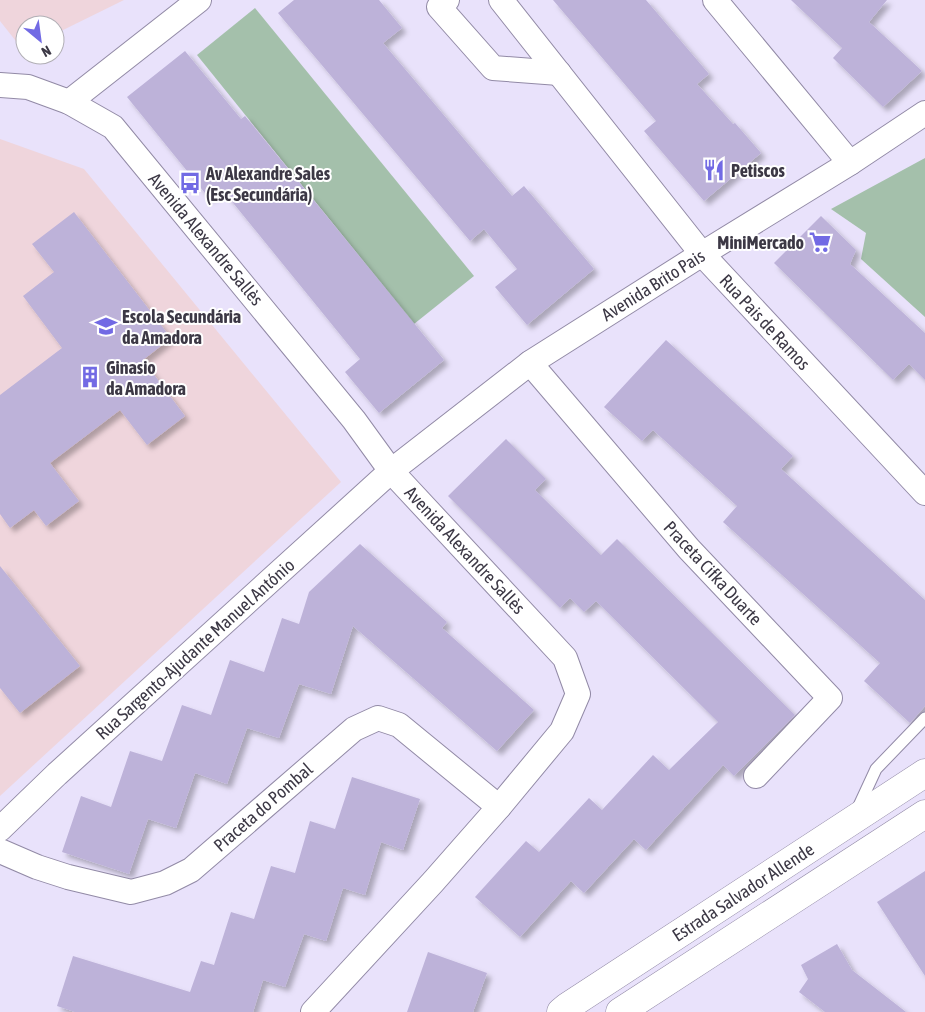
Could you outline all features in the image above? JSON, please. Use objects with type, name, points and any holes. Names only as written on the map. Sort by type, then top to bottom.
[{"type":"main road","name":"Estrada Salvador Allende","points":[[561,1012],[925,773]]},
{"type":"main road","name":"Estrada Salvador Allende","points":[[620,1012],[925,814]]},
{"type":"street","points":[[69,102],[199,0]]},
{"type":"street","points":[[447,0],[439,7],[493,68],[559,73]]},
{"type":"street","name":"Rua Pais de Ramos","points":[[501,0],[702,254],[925,493]]},
{"type":"street","points":[[715,0],[850,163]]},
{"type":"street","name":"Avenida Alexandre Sallès","points":[[0,85],[28,87],[69,102],[113,127],[354,420],[391,471],[565,658],[578,694],[562,731],[499,807],[433,882],[313,1012]]},
{"type":"street","name":"Avenida Brito Pais","points":[[391,471],[530,363],[850,163],[925,113]]},
{"type":"street","name":"Praceta Cifka Duarte","points":[[530,363],[688,549],[830,698],[756,776]]},
{"type":"street","name":"Rua Sargento-Ajudante Manuel António","points":[[0,829],[57,774],[391,471]]},
{"type":"street","name":"Praceta do Pombal","points":[[0,851],[37,867],[68,877],[130,892],[165,883],[191,870],[354,729],[378,718],[399,725],[499,807]]},
{"type":"lane","points":[[851,821],[876,769],[925,718]]},
{"type":"shaded area","points":[[0,0],[124,0],[65,29],[65,15],[15,15],[15,40],[0,21]]},
{"type":"shaded area","name":"Escola Secundária da Amadora","points":[[0,139],[84,169],[341,482],[0,796]]},
{"type":"green space","points":[[255,8],[474,276],[414,324],[197,55]]},
{"type":"green space","points":[[925,158],[925,317],[861,259],[866,233],[831,209]]},
{"type":"building","points":[[294,0],[379,0],[402,28],[383,43],[512,196],[524,186],[594,269],[527,325],[495,287],[517,269],[484,229],[470,241],[278,13]]},
{"type":"building","points":[[553,0],[646,0],[709,74],[697,84],[761,153],[704,201],[644,131],[656,121]]},
{"type":"building","points":[[791,0],[887,0],[869,22],[922,71],[883,107],[833,58],[842,48]]},
{"type":"building","points":[[185,51],[241,119],[245,116],[444,360],[379,413],[345,372],[360,359],[221,188],[209,198],[127,97]]},
{"type":"building","name":"Ginasio da Amadora","points":[[74,212],[171,338],[143,360],[185,416],[147,445],[120,410],[50,463],[79,501],[46,526],[34,510],[10,528],[0,514],[0,395],[62,348],[23,296],[54,272],[32,244]]},
{"type":"building","points":[[821,216],[856,250],[850,264],[925,333],[925,380],[909,364],[893,380],[774,263]]},
{"type":"building","points":[[666,340],[793,456],[781,469],[925,600],[925,706],[910,723],[864,681],[880,663],[723,522],[737,506],[653,430],[642,441],[604,407]]},
{"type":"building","points":[[506,439],[546,479],[535,490],[601,555],[617,539],[795,715],[734,776],[723,765],[646,850],[634,839],[584,893],[571,881],[520,937],[475,897],[526,841],[539,852],[589,798],[602,810],[653,755],[669,770],[718,722],[596,601],[584,612],[570,598],[560,608],[448,496]]},
{"type":"building","points":[[360,544],[447,622],[442,628],[534,710],[497,751],[353,626],[331,694],[299,684],[279,738],[247,728],[227,784],[195,773],[176,828],[148,819],[129,874],[62,852],[81,796],[111,807],[130,751],[162,761],[182,705],[211,715],[230,660],[264,672],[282,618],[299,624],[309,592]]},
{"type":"building","points":[[0,566],[80,666],[20,713],[0,688]]},
{"type":"building","points":[[352,777],[420,799],[403,850],[381,842],[365,895],[343,888],[326,941],[304,934],[285,987],[263,980],[253,1012],[75,1012],[57,1006],[73,956],[190,992],[201,961],[214,965],[231,912],[254,919],[271,866],[295,873],[310,821],[335,829]]},
{"type":"building","points":[[925,871],[925,976],[877,902]]},
{"type":"building","points":[[837,944],[852,970],[906,1012],[825,1012],[799,992],[808,979],[801,965]]},
{"type":"building","points":[[428,952],[487,973],[473,1012],[407,1012]]},
{"type":"place","name":"Petiscos","points":[[714,170]]},
{"type":"place","name":"Av Alexandre Sales (Esc Secundária)","points":[[190,183]]},
{"type":"place","name":"MiniMercado","points":[[820,242]]},
{"type":"place","name":"Escola Secundária da Amadora","points":[[106,326]]},
{"type":"place","name":"Ginasio da Amadora","points":[[90,377]]}]
